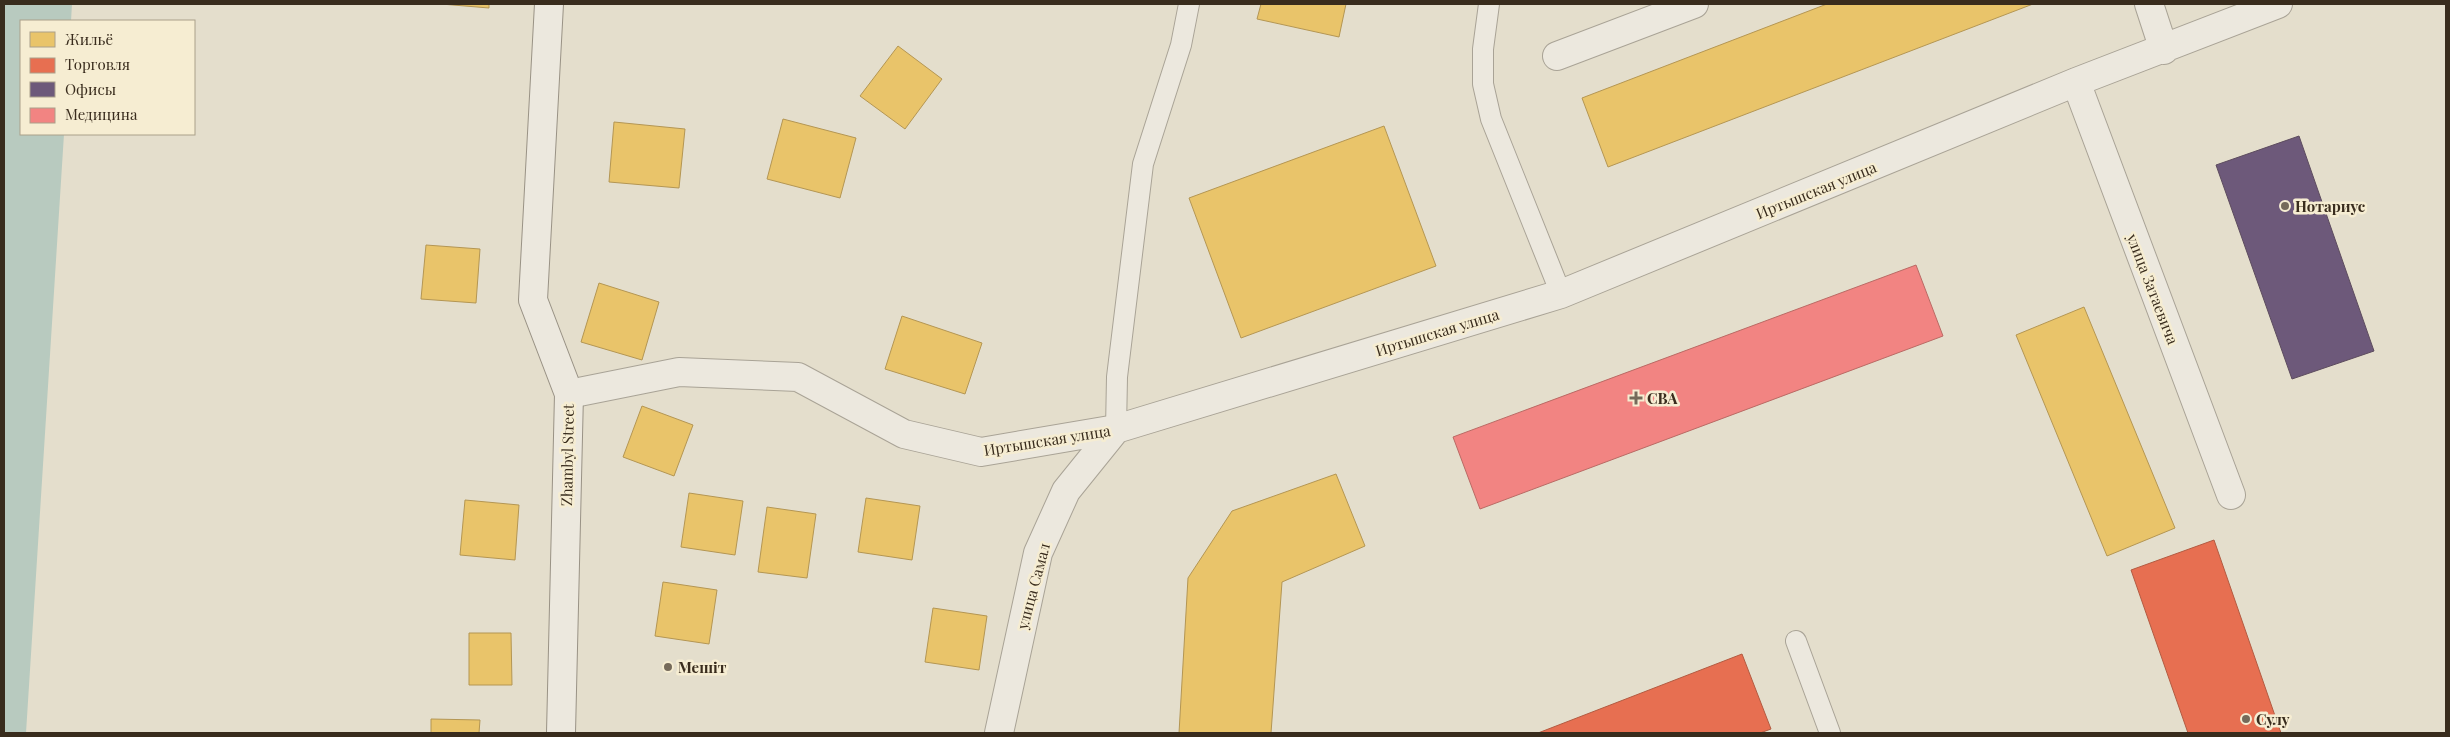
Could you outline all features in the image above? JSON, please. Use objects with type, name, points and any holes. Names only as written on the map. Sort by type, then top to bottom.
[{"type":"street","name":"Zhambyl Street","points":[[550,4],[533,300],[569,394],[562,733]]},
{"type":"street","points":[[1557,56],[1694,4]]},
{"type":"street","points":[[2149,4],[2164,50]]},
{"type":"street","name":"Иртышская улица","points":[[569,394],[679,372],[798,377],[904,434],[981,452],[1116,429],[1561,294],[2076,82],[2164,50],[2278,4]]},
{"type":"street","name":"улица Затаевича","points":[[2076,82],[2231,495]]},
{"type":"street","name":"улица Самал","points":[[999,733],[1038,553],[1066,491],[1116,429]]},
{"type":"lane","points":[[1116,429],[1117,377],[1143,164],[1181,45],[1189,4]]},
{"type":"lane","points":[[1489,4],[1483,49],[1483,84],[1491,119],[1561,294]]},
{"type":"lane","points":[[1796,641],[1830,733]]},
{"type":"shaded area","points":[[4,4],[72,4],[71,20],[20,20],[20,135],[64,135],[26,733],[4,733]]},
{"type":"building: Жильё","points":[[441,4],[489,4],[489,8]]},
{"type":"building: Жильё","points":[[1261,4],[1346,4],[1339,37],[1257,19]]},
{"type":"building: Жильё","points":[[1827,4],[2033,4],[1608,167],[1582,98]]},
{"type":"building: Жильё","points":[[898,46],[942,79],[905,129],[860,96]]},
{"type":"building: Жильё","points":[[783,119],[856,138],[840,198],[767,179]]},
{"type":"building: Жильё","points":[[614,122],[685,129],[679,188],[609,182]]},
{"type":"building: Жильё","points":[[1384,126],[1436,266],[1241,338],[1189,198]]},
{"type":"building: Жильё","points":[[426,245],[480,249],[476,303],[421,299]]},
{"type":"building: Жильё","points":[[599,283],[659,302],[642,360],[581,342]]},
{"type":"building: Жильё","points":[[2084,307],[2175,528],[2107,556],[2016,335]]},
{"type":"building: Жильё","points":[[902,316],[982,343],[965,394],[885,369]]},
{"type":"building: Жильё","points":[[642,406],[693,425],[674,476],[623,457]]},
{"type":"building: Жильё","points":[[1336,474],[1365,546],[1282,582],[1271,733],[1179,733],[1188,578],[1232,511]]},
{"type":"building: Жильё","points":[[689,493],[743,501],[735,555],[681,547]]},
{"type":"building: Жильё","points":[[866,498],[920,506],[912,560],[858,552]]},
{"type":"building: Жильё","points":[[465,500],[519,505],[515,560],[460,555]]},
{"type":"building: Жильё","points":[[767,507],[816,514],[807,578],[758,572]]},
{"type":"building: Жильё","points":[[663,582],[717,590],[709,644],[655,636]]},
{"type":"building: Жильё","points":[[933,608],[987,616],[979,670],[925,662]]},
{"type":"building: Жильё","points":[[469,633],[511,633],[512,685],[469,685]]},
{"type":"building: Жильё","points":[[431,719],[480,720],[479,733],[431,733]]},
{"type":"building: Торговля","points":[[2214,540],[2281,733],[2188,733],[2131,570]]},
{"type":"building: Торговля","points":[[1742,654],[1771,729],[1760,733],[1538,733]]},
{"type":"building: Офисы","points":[[2299,136],[2374,351],[2292,379],[2216,165]]},
{"type":"building: Медицина","points":[[1916,265],[1943,336],[1480,509],[1453,437]]},
{"type":"place","name":"Нотариус","points":[[2285,206]]},
{"type":"place","name":"СВА","points":[[1636,398]]},
{"type":"place","name":"Мешіт","points":[[668,667]]},
{"type":"place","name":"Сулу","points":[[2246,719]]}]
